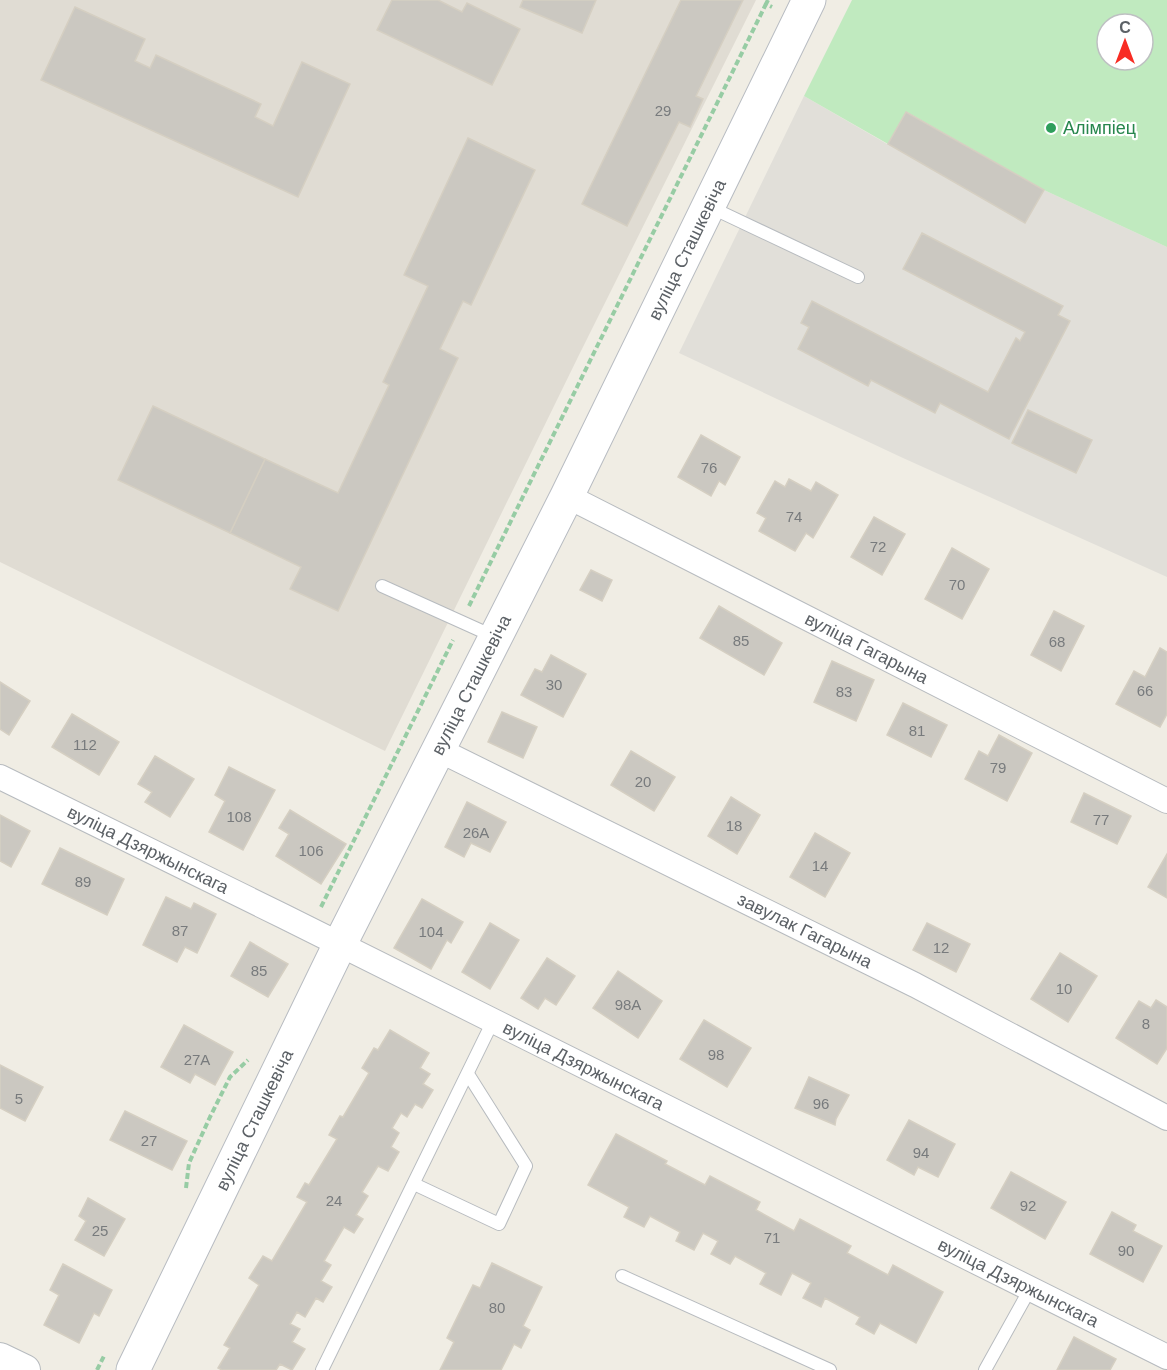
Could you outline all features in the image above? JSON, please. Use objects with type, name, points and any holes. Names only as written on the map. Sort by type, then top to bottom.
[{"type":"main road","name":"вуліца Сташкевіча","points":[[133,1370],[340,944],[567,496],[809,0]]},
{"type":"street","name":"вуліца Гагарына","points":[[567,496],[1167,801]]},
{"type":"street","name":"завулак Гагарына","points":[[439,750],[915,986],[1167,1118]]},
{"type":"street","name":"вуліца Дзяржынскага","points":[[0,777],[310,929],[1167,1357]]},
{"type":"street","points":[[0,1358],[25,1370]]},
{"type":"lane","points":[[708,207],[858,277]]},
{"type":"lane","points":[[382,586],[496,638]]},
{"type":"lane","points":[[322,1370],[494,1021]]},
{"type":"lane","points":[[414,1184],[499,1224],[526,1166],[468,1074]]},
{"type":"lane","points":[[622,1276],[830,1370]]},
{"type":"lane","points":[[985,1370],[1030,1289]]},
{"type":"path","points":[[310,929],[766,4]]},
{"type":"path","points":[[186,1191],[189,1163],[210,1117],[230,1077],[251,1058]]},
{"type":"path","points":[[97,1370],[107,1349]]},
{"type":"shaded area","points":[[0,0],[756,0],[385,751],[0,562]]},
{"type":"shaded area","points":[[804,96],[887,144],[906,112],[1044,190],[1167,247],[1167,577],[903,458],[679,353]]},
{"type":"green space","name":"Алімпіец","points":[[852,0],[1167,0],[1167,247],[1044,190],[907,112],[888,144],[804,96]]},
{"type":"building","points":[[392,0],[438,0],[462,12],[467,3],[520,29],[492,85],[377,30]]},
{"type":"building","points":[[523,0],[596,0],[582,33],[520,7]]},
{"type":"building","points":[[681,0],[743,0],[696,96],[703,99],[690,127],[679,122],[627,226],[582,204]]},
{"type":"building","points":[[75,7],[145,39],[135,61],[150,68],[156,55],[261,104],[255,117],[273,126],[302,62],[350,84],[298,197],[41,80]]},
{"type":"building","points":[[906,112],[1044,190],[1025,223],[888,144]]},
{"type":"building","points":[[468,138],[535,170],[471,305],[463,301],[440,349],[458,358],[338,611],[290,589],[301,567],[230,533],[265,459],[338,493],[389,385],[383,382],[428,286],[404,275]]},
{"type":"building","points":[[922,233],[1063,306],[1058,315],[1070,321],[1009,439],[940,403],[935,413],[871,380],[868,386],[798,349],[809,327],[801,323],[812,301],[988,392],[1016,338],[1020,341],[1025,332],[903,269]]},
{"type":"building","points":[[153,406],[265,459],[230,533],[118,480]]},
{"type":"building","points":[[1028,410],[1092,440],[1076,473],[1012,443]]},
{"type":"building","points":[[701,435],[740,457],[725,485],[719,481],[711,496],[678,477]]},
{"type":"building","points":[[789,479],[811,491],[816,482],[838,495],[813,538],[806,533],[795,551],[759,531],[766,518],[757,513],[775,481],[785,487]]},
{"type":"building","points":[[874,517],[905,534],[882,575],[851,557]]},
{"type":"building","points":[[952,548],[989,569],[962,619],[925,599]]},
{"type":"building","points":[[591,570],[612,580],[602,601],[580,590]]},
{"type":"building","points":[[719,606],[782,643],[764,675],[700,638]]},
{"type":"building","points":[[1054,611],[1084,626],[1061,671],[1031,655]]},
{"type":"building","points":[[1160,648],[1167,652],[1167,714],[1160,727],[1116,704],[1134,671],[1145,677]]},
{"type":"building","points":[[551,655],[586,674],[563,717],[521,695],[535,669],[542,672]]},
{"type":"building","points":[[832,661],[874,680],[856,721],[814,702]]},
{"type":"building","points":[[0,682],[30,701],[9,735],[0,729]]},
{"type":"building","points":[[903,703],[947,725],[931,757],[887,735]]},
{"type":"building","points":[[502,712],[537,727],[523,758],[488,742]]},
{"type":"building","points":[[72,714],[119,742],[99,775],[52,747]]},
{"type":"building","points":[[999,735],[1032,753],[1007,801],[965,779],[979,751],[988,756]]},
{"type":"building","points":[[631,751],[675,777],[654,811],[611,785]]},
{"type":"building","points":[[155,756],[194,779],[170,817],[145,802],[152,792],[138,784]]},
{"type":"building","points":[[229,767],[275,790],[243,850],[209,832],[225,801],[215,795]]},
{"type":"building","points":[[1084,793],[1131,816],[1117,844],[1071,822]]},
{"type":"building","points":[[731,797],[760,815],[737,854],[708,836]]},
{"type":"building","points":[[467,802],[506,822],[490,852],[471,843],[464,857],[445,847]]},
{"type":"building","points":[[290,810],[346,844],[321,884],[276,856],[289,834],[279,828]]},
{"type":"building","points":[[0,815],[30,831],[11,867],[0,861]]},
{"type":"building","points":[[815,833],[850,853],[825,897],[790,877]]},
{"type":"building","points":[[60,848],[124,879],[107,915],[42,884]]},
{"type":"building","points":[[1167,854],[1167,898],[1148,887]]},
{"type":"building","points":[[166,897],[191,909],[194,903],[216,914],[197,953],[185,947],[177,962],[143,945]]},
{"type":"building","points":[[422,899],[463,922],[451,943],[447,940],[431,969],[394,948]]},
{"type":"building","points":[[490,923],[519,940],[490,989],[462,972]]},
{"type":"building","points":[[927,923],[970,944],[956,972],[913,950]]},
{"type":"building","points":[[250,942],[288,964],[268,997],[231,976]]},
{"type":"building","points":[[1060,953],[1097,976],[1068,1022],[1031,999]]},
{"type":"building","points":[[547,958],[575,976],[556,1005],[545,998],[538,1009],[521,998]]},
{"type":"building","points":[[618,971],[662,1001],[638,1038],[593,1008]]},
{"type":"building","points":[[1156,1000],[1167,1007],[1167,1048],[1157,1064],[1116,1038],[1139,1001],[1151,1008]]},
{"type":"building","points":[[704,1020],[751,1048],[727,1087],[680,1059]]},
{"type":"building","points":[[184,1025],[233,1052],[215,1085],[195,1074],[190,1083],[161,1067]]},
{"type":"building","points":[[390,1030],[429,1053],[420,1068],[430,1074],[423,1084],[433,1090],[422,1108],[415,1104],[407,1117],[401,1113],[392,1128],[399,1133],[391,1147],[399,1152],[388,1171],[378,1166],[362,1192],[368,1196],[356,1215],[363,1219],[354,1233],[344,1227],[324,1261],[331,1265],[321,1281],[332,1287],[323,1302],[316,1298],[305,1317],[297,1312],[290,1324],[300,1329],[292,1342],[305,1349],[292,1370],[280,1364],[276,1370],[222,1370],[218,1368],[230,1348],[224,1345],[259,1285],[249,1278],[263,1256],[272,1261],[307,1202],[297,1197],[305,1183],[309,1185],[337,1139],[329,1135],[340,1116],[343,1117],[369,1073],[362,1068],[374,1048],[378,1050]]},
{"type":"building","points":[[0,1065],[43,1087],[25,1121],[0,1108]]},
{"type":"building","points":[[809,1077],[849,1095],[835,1125],[795,1108]]},
{"type":"building","points":[[125,1111],[187,1141],[172,1170],[110,1140]]},
{"type":"building","points":[[909,1120],[955,1144],[938,1177],[918,1167],[914,1175],[887,1160]]},
{"type":"building","points":[[616,1134],[667,1161],[665,1164],[705,1185],[710,1176],[760,1202],[756,1210],[794,1231],[800,1219],[851,1246],[847,1253],[888,1275],[893,1265],[943,1292],[916,1343],[880,1323],[874,1334],[856,1324],[860,1317],[825,1298],[821,1307],[803,1298],[811,1283],[792,1273],[781,1295],[760,1284],[766,1273],[735,1256],[730,1264],[711,1254],[718,1241],[703,1233],[694,1250],[676,1241],[680,1232],[650,1216],[644,1227],[624,1217],[629,1207],[588,1185]]},
{"type":"building","points":[[1011,1172],[1066,1202],[1045,1239],[991,1208]]},
{"type":"building","points":[[88,1198],[125,1219],[104,1256],[75,1240],[86,1221],[79,1216]]},
{"type":"building","points":[[1112,1212],[1136,1225],[1133,1231],[1162,1246],[1143,1282],[1090,1254]]},
{"type":"building","points":[[492,1263],[542,1287],[523,1326],[530,1330],[521,1348],[514,1344],[501,1370],[440,1370],[454,1342],[447,1338],[473,1285],[480,1288]]},
{"type":"building","points":[[63,1264],[112,1290],[99,1316],[94,1313],[79,1343],[44,1325],[59,1295],[50,1290]]},
{"type":"building","points":[[1074,1337],[1116,1359],[1110,1370],[1057,1370]]},
{"type":"place","name":"Алімпіец","points":[[1051,128]]}]
